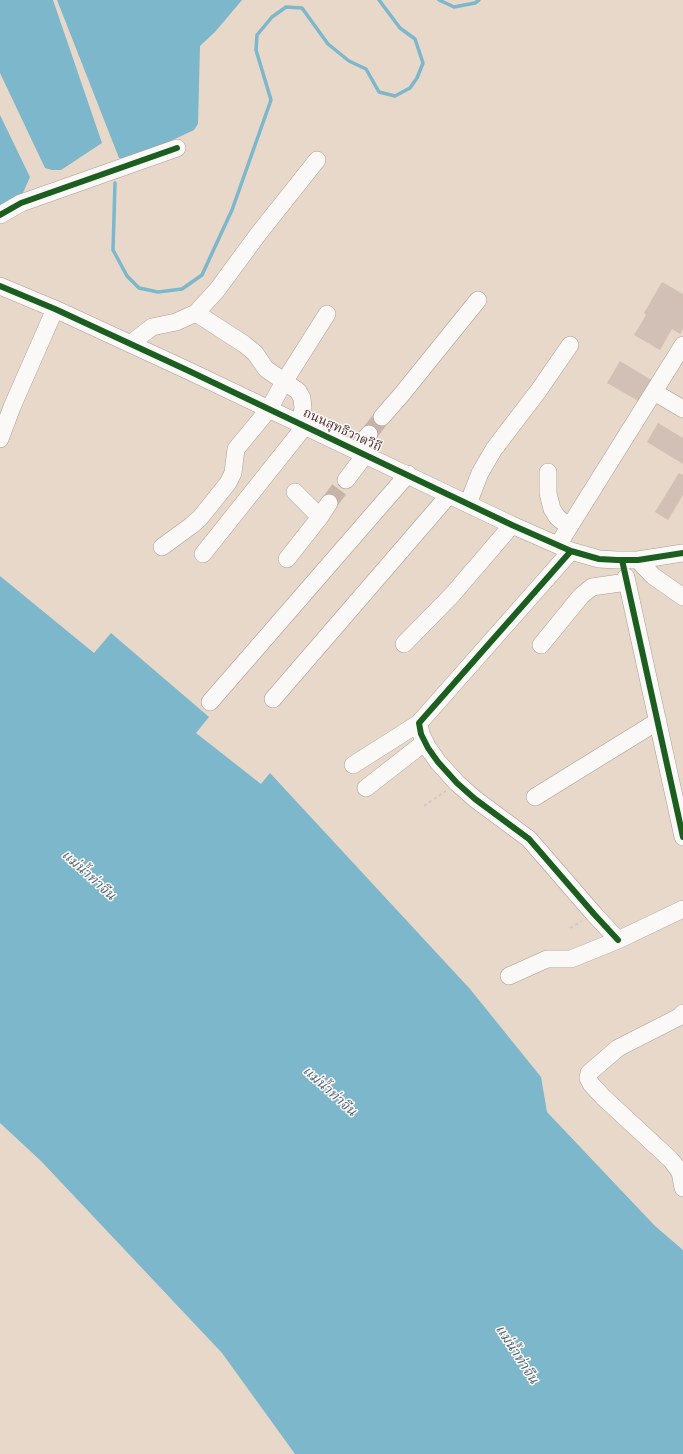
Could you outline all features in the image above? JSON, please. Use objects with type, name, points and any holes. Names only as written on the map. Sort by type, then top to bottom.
[{"type":"street","points":[[0,215],[21,203],[177,148]]},
{"type":"street","points":[[130,344],[152,327],[176,322],[196,313],[217,290],[258,233],[317,160]]},
{"type":"street","name":"ถนนสุทธิวาตวิถี","points":[[0,286],[55,309],[270,409],[512,525],[565,548],[599,558],[628,573],[683,554]]},
{"type":"street","points":[[382,417],[478,300]]},
{"type":"street","points":[[0,439],[12,407],[55,309]]},
{"type":"street","points":[[196,313],[244,344],[255,353],[266,369],[298,391],[302,398],[303,408],[303,425],[203,554]]},
{"type":"street","points":[[162,547],[200,518],[228,483],[233,473],[236,449],[270,409],[284,382],[327,314]]},
{"type":"street","points":[[468,504],[480,473],[494,450],[539,390],[570,345]]},
{"type":"street","points":[[354,765],[419,723],[565,548],[569,526],[683,346]]},
{"type":"street","points":[[654,392],[683,409]]},
{"type":"street","points":[[346,480],[361,453],[368,434]]},
{"type":"street","points":[[548,472],[548,493],[552,509],[557,517],[569,526]]},
{"type":"street","points":[[210,702],[408,474]]},
{"type":"street","points":[[287,559],[325,510],[295,492]]},
{"type":"street","points":[[273,699],[449,494]]},
{"type":"street","points":[[404,644],[452,595],[512,525]]},
{"type":"street","points":[[628,573],[636,584],[653,576]]},
{"type":"street","points":[[628,573],[658,721],[680,811],[683,836]]},
{"type":"street","points":[[541,645],[581,596],[592,587],[628,573],[653,576],[683,597]]},
{"type":"street","points":[[535,797],[658,721]]},
{"type":"street","points":[[419,723],[421,734],[425,742],[438,762],[457,783],[475,799],[530,839],[618,940]]},
{"type":"street","points":[[366,788],[425,742]]},
{"type":"street","points":[[509,976],[547,959],[571,959],[618,940],[683,909]]},
{"type":"street","points":[[683,1013],[618,1048],[589,1073],[588,1078],[591,1084],[603,1097],[671,1160],[680,1172],[683,1188]]},
{"type":"path","points":[[424,806],[457,783]]},
{"type":"water","points":[[0,0],[53,0],[102,143],[61,170],[45,168],[0,73]]},
{"type":"water","points":[[57,0],[242,0],[215,32],[200,46],[198,124],[194,130],[132,159],[119,158]]},
{"type":"water","points":[[0,115],[30,177],[22,195],[0,207]]},
{"type":"water","name":"แม่น้ำท่าจีน","points":[[0,576],[94,653],[111,633],[209,717],[196,733],[261,784],[270,773],[470,989],[541,1077],[547,1112],[655,1226],[683,1250],[683,1454],[295,1454],[222,1353],[41,1161],[0,1123]]},
{"type":"building","points":[[662,282],[683,294],[683,329],[680,334],[672,329],[660,350],[634,335],[646,315],[644,313]]},
{"type":"building","points":[[620,361],[653,381],[640,402],[607,383]]},
{"type":"building","points":[[658,423],[683,438],[683,464],[647,442]]},
{"type":"building","points":[[679,473],[683,475],[683,495],[668,520],[655,512]]},
{"type":"waterway","points":[[115,183],[113,250],[127,276],[139,288],[158,292],[182,289],[202,275],[232,210],[271,100],[256,50],[257,35],[272,17],[286,7],[302,8],[328,44],[349,61],[366,69],[379,92],[395,96],[410,88],[417,78],[423,63],[415,39],[400,28],[379,0]]},
{"type":"waterway","points":[[439,0],[454,7],[475,3],[479,0]]},
{"type":"tunnel","points":[[369,434],[382,417]]},
{"type":"tunnel","points":[[329,503],[346,480]]},
{"type":"cycle path","points":[[0,215],[21,203],[177,148]]},
{"type":"cycle path","points":[[0,286],[55,309],[189,371],[512,525],[571,551],[599,559],[617,560],[638,560],[683,553]]},
{"type":"cycle path","points":[[571,551],[419,723],[421,734],[428,748],[438,762],[457,783],[475,799],[529,839],[618,940]]},
{"type":"cycle path","points":[[622,560],[683,837]]}]
